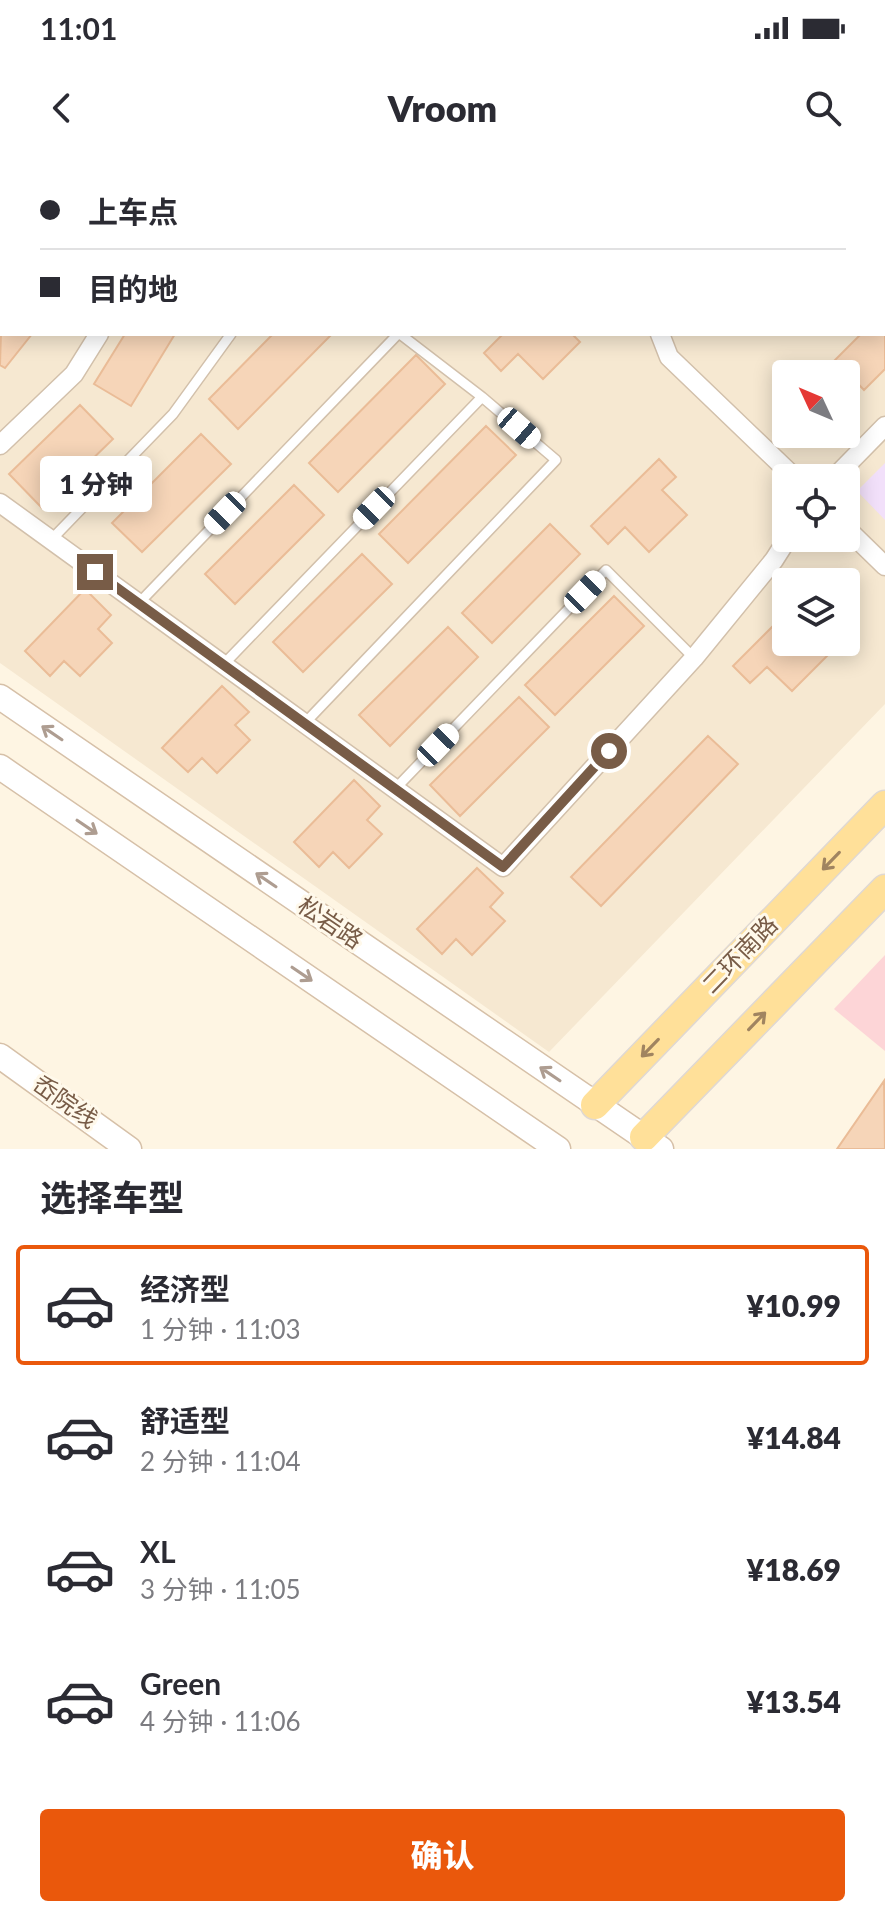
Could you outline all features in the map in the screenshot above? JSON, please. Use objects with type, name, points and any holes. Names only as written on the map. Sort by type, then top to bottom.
[{"type":"main road","name":"松岩路","points":[[0,697],[653,1143]]},
{"type":"main road","points":[[0,767],[558,1149]]},
{"type":"main road","name":"二环南路","points":[[595,1105],[885,805]]},
{"type":"main road","points":[[653,1143],[885,889]]},
{"type":"main road","name":"岙院线","points":[[0,1056],[129,1149]]},
{"type":"street","points":[[0,445],[74,374],[98,336]]},
{"type":"street","points":[[661,336],[669,357],[780,464]]},
{"type":"street","points":[[848,464],[885,426]]},
{"type":"street","points":[[0,503],[503,867],[694,658],[779,552]]},
{"type":"street","points":[[860,542],[885,566]]},
{"type":"lane","points":[[51,540],[173,414],[230,336]]},
{"type":"lane","points":[[139,603],[397,336]]},
{"type":"lane","points":[[305,723],[556,460],[482,397],[402,336]]},
{"type":"lane","points":[[224,664],[482,397]]},
{"type":"lane","points":[[396,788],[606,570],[694,658]]},
{"type":"shaded area","points":[[0,336],[885,336],[885,704],[549,1052],[0,663]]},
{"type":"shaded area","points":[[885,463],[885,520],[860,494],[860,488]]},
{"type":"shaded area","points":[[885,955],[885,1051],[834,1009]]},
{"type":"building","points":[[1,336],[30,336],[5,368],[0,365]]},
{"type":"building","points":[[124,336],[174,336],[131,406],[94,384]]},
{"type":"building","points":[[271,336],[330,336],[238,429],[209,399]]},
{"type":"building","points":[[501,336],[574,336],[580,342],[543,379],[518,354],[501,371],[484,353]]},
{"type":"building","points":[[859,336],[885,336],[885,369],[864,390],[860,386],[860,360],[835,360]]},
{"type":"building","points":[[416,355],[445,384],[338,492],[309,463]]},
{"type":"building","points":[[80,405],[113,439],[42,508],[9,474]]},
{"type":"building","points":[[486,426],[516,455],[408,563],[379,534]]},
{"type":"building","points":[[201,434],[231,464],[142,552],[112,523]]},
{"type":"building","points":[[659,459],[676,477],[662,490],[687,515],[649,552],[625,527],[608,544],[591,526]]},
{"type":"building","points":[[294,485],[324,515],[235,604],[205,574]]},
{"type":"building","points":[[550,524],[580,554],[492,643],[462,613]]},
{"type":"building","points":[[362,554],[392,584],[303,672],[273,642]]},
{"type":"building","points":[[85,589],[111,615],[98,629],[112,643],[80,676],[64,661],[50,676],[25,651]]},
{"type":"building","points":[[614,596],[644,626],[555,715],[525,685]]},
{"type":"building","points":[[448,627],[478,657],[390,746],[359,715]]},
{"type":"building","points":[[772,627],[772,656],[827,656],[792,691],[767,667],[750,683],[733,666]]},
{"type":"building","points":[[222,686],[249,712],[235,725],[250,740],[217,773],[202,758],[188,772],[162,748]]},
{"type":"building","points":[[519,697],[549,727],[460,816],[430,785]]},
{"type":"building","points":[[708,736],[738,764],[601,906],[571,877]]},
{"type":"building","points":[[354,780],[380,806],[367,820],[382,834],[349,868],[333,852],[319,867],[294,842]]},
{"type":"building","points":[[477,868],[503,893],[490,907],[505,921],[472,955],[456,939],[442,954],[417,929]]},
{"type":"building","points":[[884,1081],[885,1149],[837,1149]]},
{"type":"route","points":[[95,572],[503,867],[609,751]]}]
